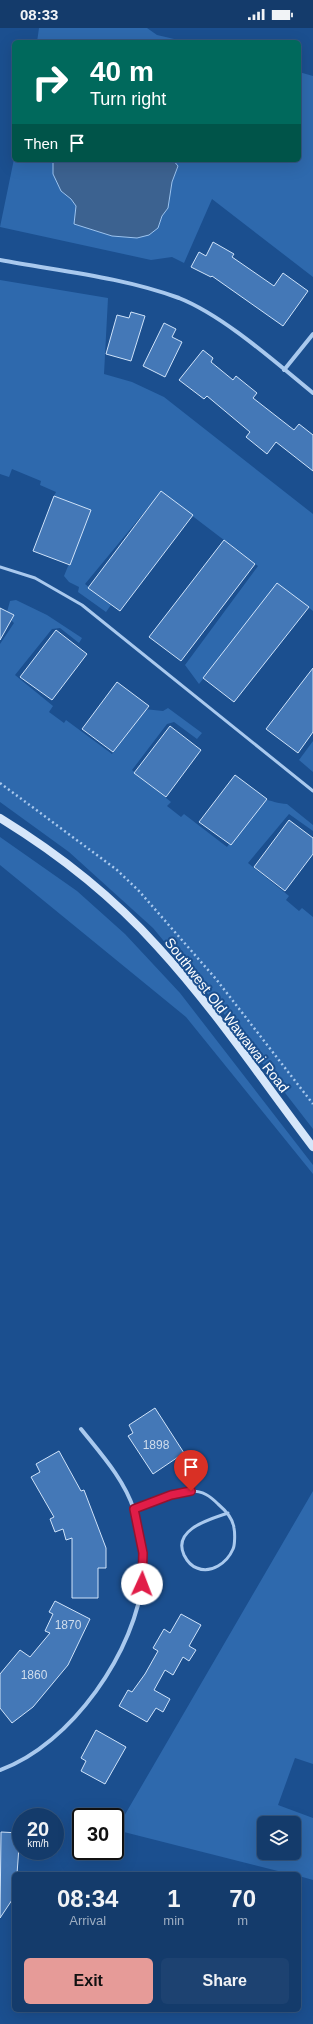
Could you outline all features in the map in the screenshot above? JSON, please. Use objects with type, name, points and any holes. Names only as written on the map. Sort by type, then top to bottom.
[{"type":"main road","name":"Southwest Old Wawawai Road","points":[[0,818],[27,835],[72,868],[116,904],[157,945],[196,991],[313,1147]]},
{"type":"street","points":[[0,260],[135,284],[180,299],[220,320],[313,393]]},
{"type":"street","points":[[284,370],[313,334]]},
{"type":"street","points":[[0,1770],[46,1746],[66,1728],[87,1704],[120,1653],[130,1632],[137,1611],[143,1575],[143,1553],[134,1509],[125,1489],[111,1466],[81,1429]]},
{"type":"lane","points":[[0,567],[35,578],[82,605],[313,791]]},
{"type":"lane","points":[[134,1509],[171,1495],[191,1491],[207,1494],[228,1513],[234,1527],[234,1549],[225,1562],[212,1570],[197,1568],[187,1562],[182,1551],[185,1536],[192,1528],[205,1521],[228,1513]]},
{"type":"path","points":[[0,783],[117,870],[139,891],[216,979],[313,1104]]},
{"type":"shaded area","points":[[39,28],[147,28],[157,35],[178,40],[37,40]]},
{"type":"shaded area","points":[[301,73],[313,76],[313,277],[212,199],[184,263],[172,257],[151,260],[0,227],[13,162],[53,162],[53,174],[61,191],[71,199],[76,206],[75,224],[112,236],[137,238],[158,228],[162,216],[168,208],[172,182],[178,166],[175,162],[301,162]]},
{"type":"shaded area","points":[[53,162],[175,162],[178,166],[172,182],[168,208],[162,216],[158,228],[149,235],[137,238],[112,236],[74,224],[76,206],[71,199],[61,191],[53,174]]},
{"type":"shaded area","points":[[0,280],[108,298],[104,374],[132,382],[164,397],[313,514],[313,611],[279,585],[199,684],[185,665],[258,566],[161,492],[85,584],[111,605],[106,612],[78,592],[79,587],[69,582],[64,576],[91,510],[54,496],[56,492],[40,485],[41,481],[12,469],[9,477],[0,474]]},
{"type":"shaded area","points":[[16,600],[47,615],[82,638],[79,643],[60,628],[52,629],[15,675],[53,706],[49,712],[64,723],[66,720],[112,754],[144,709],[163,711],[168,708],[202,733],[197,739],[174,722],[167,724],[132,770],[171,802],[167,806],[181,817],[184,814],[227,847],[262,799],[287,804],[313,825],[313,831],[289,814],[248,863],[289,896],[286,900],[299,911],[302,908],[313,917],[313,1129],[221,1010],[153,928],[69,852],[0,802],[0,644],[14,623],[11,620],[14,615],[7,612],[10,601]]},
{"type":"shaded area","points":[[313,741],[313,772],[299,760]]},
{"type":"shaded area","points":[[0,837],[77,891],[125,934],[180,993],[313,1165],[313,1174],[186,1017],[0,865]]},
{"type":"shaded area","points":[[313,1491],[313,1764],[295,1758],[278,1805],[313,1818],[313,1880],[301,1877],[301,1872],[282,1872],[124,1832],[124,1816]]},
{"type":"building","points":[[213,242],[234,254],[232,257],[274,286],[283,273],[308,291],[283,326],[212,276],[211,277],[191,267],[199,252],[206,256]]},
{"type":"building","points":[[131,312],[145,316],[131,361],[106,354],[117,315],[129,318]]},
{"type":"building","points":[[164,323],[176,329],[172,337],[182,342],[165,377],[143,366]]},
{"type":"building","points":[[203,350],[213,358],[211,362],[233,380],[236,376],[257,393],[253,398],[294,430],[299,424],[313,435],[313,471],[276,442],[267,454],[246,437],[250,432],[207,396],[204,399],[179,380]]},
{"type":"building","points":[[161,491],[193,515],[120,611],[88,588]]},
{"type":"building","points":[[54,496],[91,510],[70,565],[33,551]]},
{"type":"building","points":[[224,540],[255,564],[181,661],[149,637]]},
{"type":"building","points":[[277,583],[309,607],[234,702],[203,678]]},
{"type":"building","points":[[0,608],[14,615],[0,640]]},
{"type":"building","points":[[56,630],[87,654],[52,700],[20,677]]},
{"type":"building","points":[[313,668],[313,732],[298,753],[266,729]]},
{"type":"building","points":[[117,682],[149,706],[113,752],[82,729]]},
{"type":"building","points":[[170,726],[201,750],[166,797],[134,773]]},
{"type":"building","points":[[235,775],[267,799],[231,845],[199,822]]},
{"type":"building","points":[[289,820],[313,838],[313,854],[285,891],[254,867]]},
{"type":"building","points":[[155,1408],[184,1453],[153,1474],[128,1436],[133,1433],[129,1425]]},
{"type":"building","points":[[59,1451],[81,1491],[84,1490],[106,1548],[106,1568],[98,1568],[98,1598],[72,1598],[72,1538],[66,1540],[63,1529],[55,1532],[50,1519],[54,1517],[31,1477],[40,1472],[36,1464]]},
{"type":"building","points":[[55,1601],[90,1619],[68,1665],[33,1707],[12,1723],[0,1708],[0,1674],[20,1650],[30,1657],[50,1633],[45,1631],[53,1614],[49,1612]]},
{"type":"building","points":[[181,1614],[201,1625],[189,1646],[196,1650],[189,1661],[183,1657],[173,1675],[165,1670],[154,1690],[170,1699],[163,1712],[156,1708],[147,1722],[119,1706],[128,1690],[132,1692],[145,1674],[158,1651],[153,1648],[164,1629],[170,1633]]},
{"type":"building","points":[[96,1730],[126,1747],[105,1784],[81,1771],[86,1761],[81,1758]]},
{"type":"building","points":[[1,1832],[12,1833],[12,1860],[18,1860],[17,1872],[12,1872],[12,1900],[0,1918]]},
{"type":"route","points":[[142,1584],[143,1553],[134,1509],[171,1495],[191,1491]]}]
